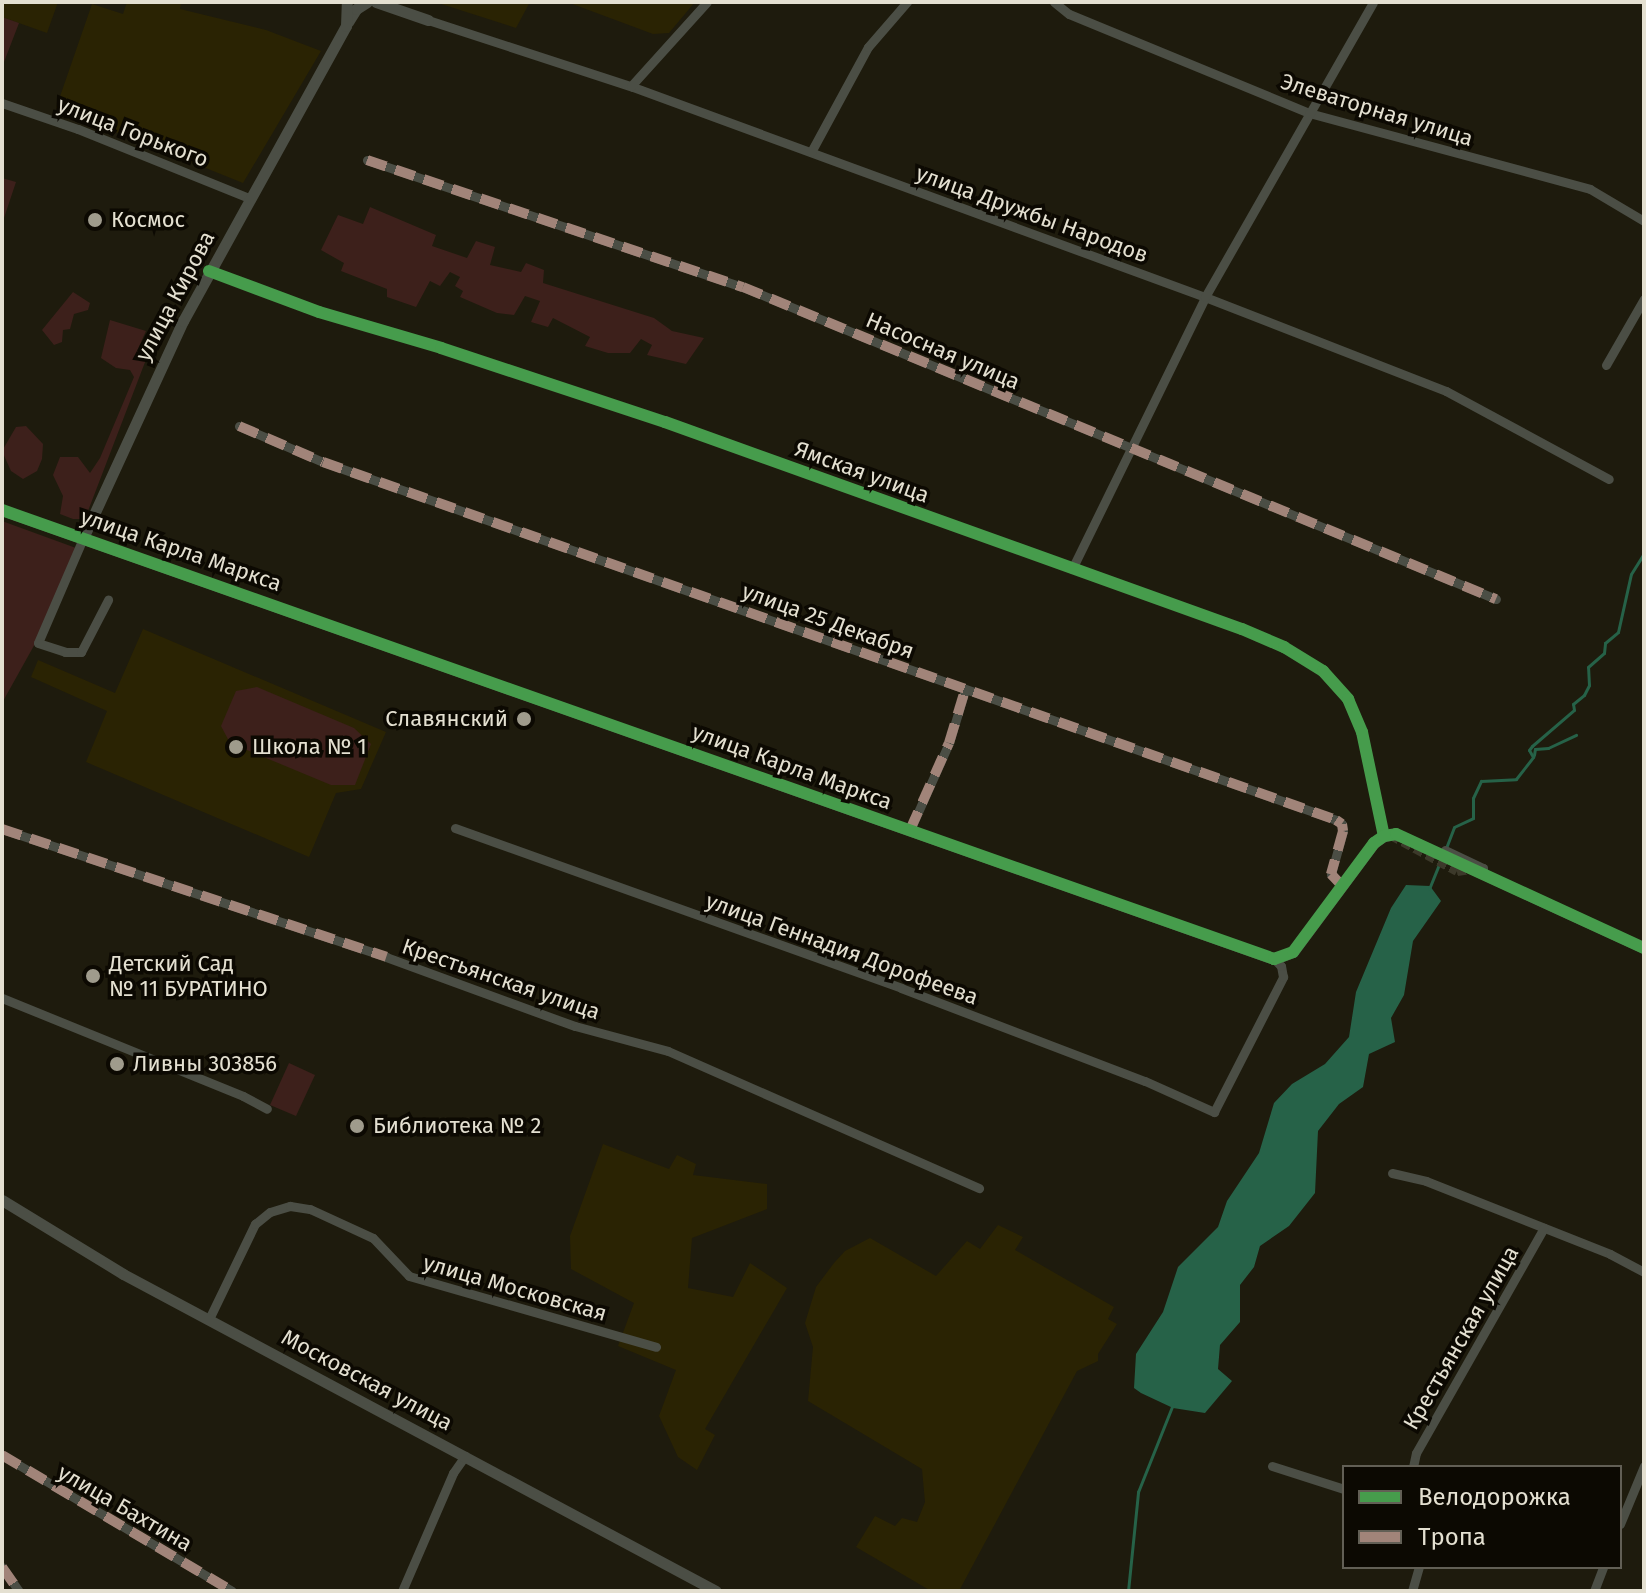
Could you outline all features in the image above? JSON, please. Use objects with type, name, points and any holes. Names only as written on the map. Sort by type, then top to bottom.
[{"type":"street","points":[[346,26],[347,2]]},
{"type":"street","points":[[346,26],[356,9],[367,2]]},
{"type":"street","points":[[376,2],[428,20]]},
{"type":"street","points":[[631,86],[707,2]]},
{"type":"street","points":[[811,152],[868,47],[907,2]]},
{"type":"street","points":[[1072,569],[1205,297],[1373,2]]},
{"type":"street","name":"Элеваторная улица","points":[[1056,4],[1069,14],[1309,113],[1590,189],[1644,221]]},
{"type":"street","name":"улица Дружбы Народов","points":[[428,20],[631,86],[1205,297],[1446,391],[1609,479]]},
{"type":"street","name":"улица Кирова","points":[[84,536],[151,384],[209,271],[346,26]]},
{"type":"street","name":"улица Горького","points":[[2,103],[78,129],[249,198]]},
{"type":"street","name":"Насосная улица","points":[[367,160],[743,287],[1496,599]]},
{"type":"street","name":"Ямская улица","points":[[209,271],[319,312],[441,348],[665,422],[1242,629],[1284,647],[1330,677],[1348,699],[1362,732],[1384,836]]},
{"type":"street","points":[[1606,365],[1644,299]]},
{"type":"street","name":"улица 25 Декабря","points":[[239,426],[323,462],[1339,822],[1343,831],[1331,871],[1342,886]]},
{"type":"street","name":"улица Карла Маркса","points":[[2,510],[84,536],[1274,959]]},
{"type":"street","points":[[84,536],[38,643],[65,652],[81,652],[108,600]]},
{"type":"street","points":[[910,830],[949,743],[965,690]]},
{"type":"street","name":"улица Геннадия Дорофеева","points":[[455,828],[901,988],[1145,1081],[1214,1112],[1283,977],[1281,966],[1274,959]]},
{"type":"street","name":"Крестьянская улица","points":[[2,829],[386,957],[575,1026],[668,1051],[979,1188]]},
{"type":"street","points":[[1274,959],[1293,952],[1366,852],[1384,836],[1396,834],[1644,948]]},
{"type":"street","points":[[2,998],[267,1109]]},
{"type":"street","points":[[1392,1173],[1426,1181],[1610,1254],[1644,1272]]},
{"type":"street","name":"Московская улица","points":[[4,1205],[123,1274],[716,1591]]},
{"type":"street","name":"улица Московская","points":[[209,1319],[255,1224],[270,1212],[290,1206],[310,1209],[373,1238],[409,1276],[656,1347]]},
{"type":"street","name":"Крестьянская улица","points":[[1413,1465],[1416,1453],[1544,1228]]},
{"type":"street","name":"улица Бахтина","points":[[2,1455],[232,1591]]},
{"type":"street","points":[[402,1591],[453,1473],[465,1456]]},
{"type":"street","points":[[1272,1466],[1342,1488]]},
{"type":"street","points":[[1622,1519],[1644,1466]]},
{"type":"street","points":[[2,1567],[19,1591]]},
{"type":"street","points":[[1412,1591],[1418,1569]]},
{"type":"street","points":[[1594,1591],[1602,1569]]},
{"type":"shaded area","points":[[2,2],[58,2],[47,33],[2,17]]},
{"type":"shaded area","points":[[127,2],[181,2],[180,9],[266,30],[321,51],[243,183],[56,108],[92,4],[123,14]]},
{"type":"shaded area","points":[[435,2],[530,2],[516,28]]},
{"type":"shaded area","points":[[567,2],[695,2],[669,33],[653,34]]},
{"type":"shaded area","points":[[2,17],[19,23],[4,62],[2,60]]},
{"type":"shaded area","points":[[2,178],[16,182],[2,224]]},
{"type":"shaded area","points":[[370,207],[436,235],[432,246],[467,258],[476,241],[495,247],[490,265],[521,272],[526,263],[544,270],[543,283],[654,318],[672,331],[704,338],[686,364],[647,355],[652,345],[641,339],[630,353],[608,353],[585,346],[590,337],[553,318],[548,327],[531,322],[540,301],[525,296],[514,315],[497,313],[460,297],[463,291],[455,286],[460,277],[450,272],[440,286],[430,281],[416,307],[387,297],[387,289],[341,271],[344,263],[321,250],[338,215],[363,224]]},
{"type":"shaded area","points":[[73,292],[90,303],[88,310],[74,314],[70,329],[63,330],[62,342],[54,345],[42,330]]},
{"type":"shaded area","points":[[110,320],[146,331],[137,351],[147,357],[88,511],[81,519],[73,519],[60,514],[63,496],[53,475],[60,457],[78,457],[90,473],[100,458],[134,377],[130,370],[116,368],[101,358]]},
{"type":"shaded area","points":[[26,426],[43,444],[37,471],[23,479],[11,471],[2,451],[16,427]]},
{"type":"shaded area","points":[[2,521],[76,548],[36,642],[2,703]]},
{"type":"shaded area","name":"Школа № 1","points":[[143,629],[386,732],[361,789],[336,793],[309,857],[86,762],[107,711],[31,677],[38,660],[115,693]]},
{"type":"shaded area","points":[[257,687],[354,728],[371,744],[355,785],[331,785],[230,743],[221,726],[236,691]]},
{"type":"shaded area","points":[[1406,885],[1430,886],[1441,901],[1413,941],[1404,995],[1391,1018],[1395,1042],[1369,1054],[1363,1087],[1339,1104],[1318,1131],[1315,1193],[1289,1226],[1260,1246],[1254,1267],[1240,1285],[1240,1322],[1220,1345],[1218,1369],[1232,1381],[1205,1413],[1173,1408],[1141,1393],[1134,1388],[1136,1354],[1163,1312],[1178,1267],[1218,1227],[1227,1201],[1259,1153],[1274,1103],[1292,1084],[1325,1064],[1349,1037],[1356,992],[1391,908]]},
{"type":"shaded area","points":[[289,1063],[315,1075],[296,1116],[270,1105]]},
{"type":"shaded area","points":[[603,1144],[669,1169],[677,1155],[696,1164],[693,1175],[767,1184],[767,1209],[692,1238],[688,1288],[733,1297],[750,1263],[787,1288],[705,1429],[715,1435],[697,1470],[678,1457],[659,1416],[676,1370],[618,1346],[634,1303],[571,1269],[570,1236]]},
{"type":"shaded area","points":[[998,1225],[1023,1237],[1015,1250],[1114,1307],[1108,1319],[1117,1324],[1098,1354],[1098,1361],[1077,1371],[959,1591],[931,1591],[856,1547],[875,1516],[895,1526],[902,1518],[917,1522],[925,1502],[922,1469],[808,1401],[813,1347],[805,1323],[816,1287],[834,1263],[845,1251],[870,1238],[936,1276],[967,1241],[980,1249]]},
{"type":"waterway","points":[[1446,848],[1454,827],[1473,818],[1473,798],[1481,781],[1516,779],[1533,757],[1529,750],[1532,746],[1574,710],[1573,704],[1584,695],[1589,685],[1588,667],[1604,653],[1605,643],[1618,632],[1631,574],[1644,553]]},
{"type":"waterway","points":[[1534,755],[1535,749],[1548,748],[1576,735]]},
{"type":"waterway","points":[[1429,889],[1441,859]]},
{"type":"waterway","points":[[1128,1591],[1138,1492],[1173,1404]]},
{"type":"tunnel","points":[[1391,835],[1457,871],[1472,869]]},
{"type":"marked path","points":[[367,160],[743,287],[1496,599]]},
{"type":"marked path","points":[[239,426],[323,462],[1336,820],[1342,824],[1343,831],[1331,874],[1342,886]]},
{"type":"marked path","points":[[910,830],[949,743],[965,690]]},
{"type":"marked path","points":[[2,829],[386,957]]},
{"type":"marked path","points":[[2,1455],[232,1591]]},
{"type":"marked path","points":[[2,1567],[19,1591]]},
{"type":"cycle path","points":[[209,271],[319,312],[441,348],[665,422],[1242,629],[1284,647],[1323,671],[1348,699],[1362,732],[1384,836]]},
{"type":"cycle path","points":[[2,510],[1274,959],[1293,952],[1374,843],[1384,836],[1396,834],[1644,948]]},
{"type":"place","name":"Космос","points":[[95,220]]},
{"type":"place","name":"Славянский","points":[[524,719]]},
{"type":"place","name":"Школа № 1","points":[[236,747]]},
{"type":"place","name":"Детский Сад № 11 БУРАТИНО","points":[[93,976]]},
{"type":"place","name":"Ливны 303856","points":[[117,1064]]},
{"type":"place","name":"Библиотека № 2","points":[[357,1126]]}]
